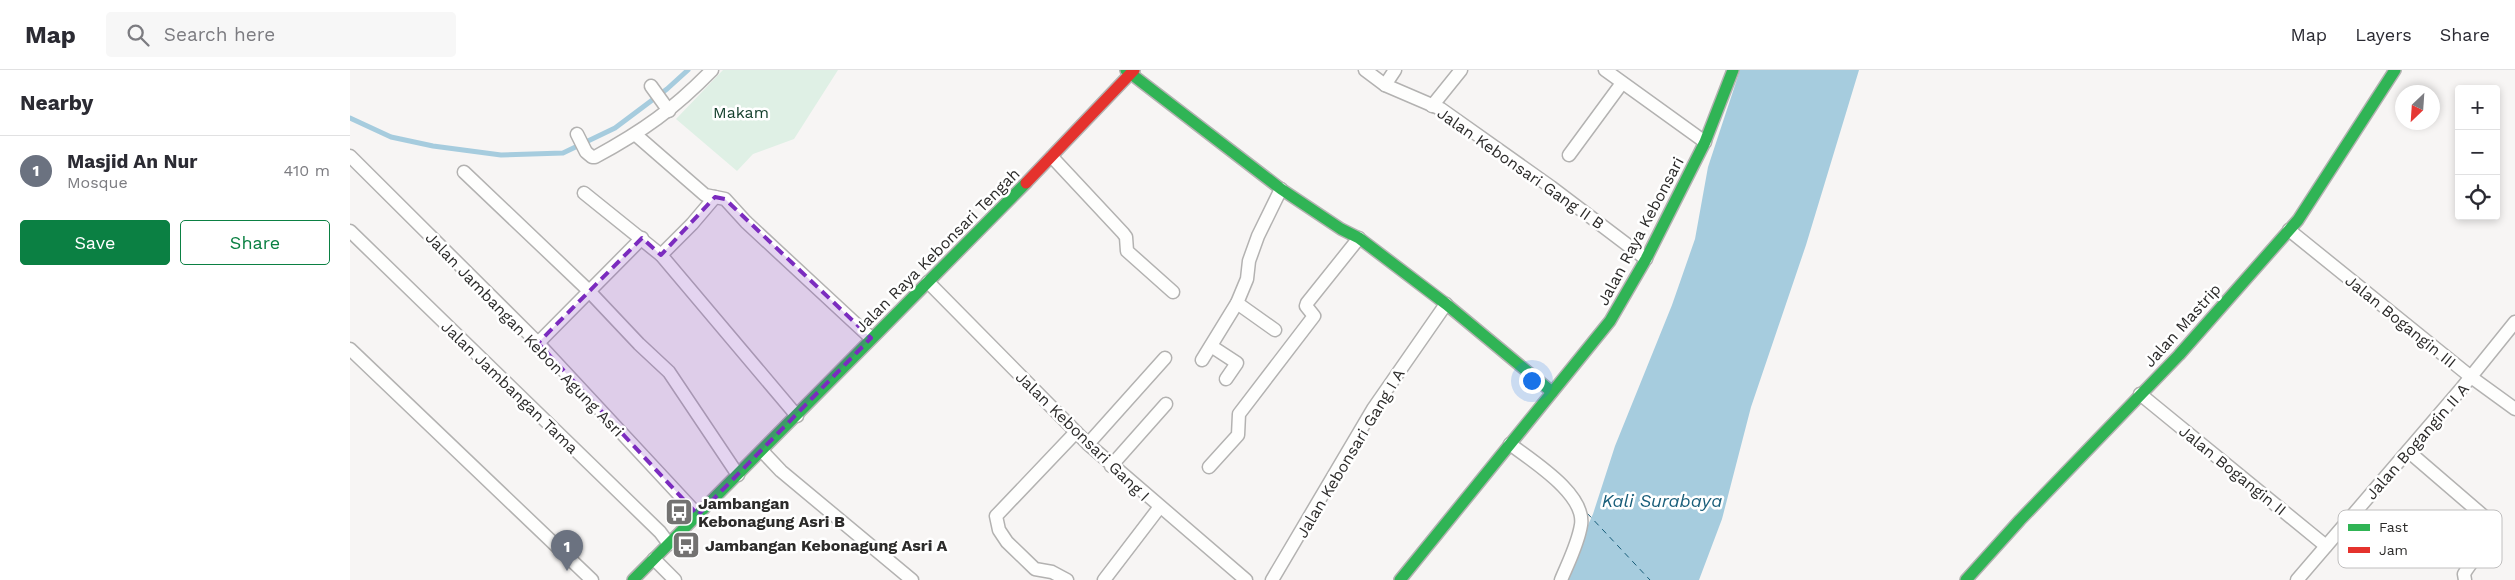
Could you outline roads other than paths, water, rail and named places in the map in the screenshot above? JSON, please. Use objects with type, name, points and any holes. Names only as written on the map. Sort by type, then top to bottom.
[{"type":"main road","name":"Jalan Raya Kebonsari","points":[[1400,580],[1610,321],[1646,259],[1705,142],[1733,70]]},
{"type":"main road","name":"Jalan Mastrip","points":[[1966,580],[2140,394],[2179,355],[2298,220],[2395,70]]},
{"type":"main road","name":"Jalan Raya Kebonsari Tengah","points":[[634,580],[797,416],[871,338],[1052,157],[1130,71]]},
{"type":"main road","points":[[1130,71],[1281,189],[1341,229],[1359,238],[1446,304],[1552,392]]},
{"type":"street","points":[[581,143],[592,157],[636,135],[712,70]]},
{"type":"street","name":"Jalan Kebonsari Gang II B","points":[[1365,70],[1386,85],[1441,109],[1552,187],[1646,259]]},
{"type":"street","points":[[1386,85],[1395,70]]},
{"type":"street","points":[[1432,106],[1461,70]]},
{"type":"street","points":[[1605,70],[1705,142]]},
{"type":"street","points":[[1569,155],[1622,83]]},
{"type":"street","points":[[654,90],[668,109]]},
{"type":"street","points":[[636,135],[705,195],[725,199],[746,222],[871,338]]},
{"type":"street","name":"Jalan Jambangan Kebon Agung Asri","points":[[350,156],[538,343],[698,515]]},
{"type":"street","points":[[1052,157],[1126,237],[1126,252],[1173,292]]},
{"type":"street","points":[[464,172],[588,290],[679,384],[738,475]]},
{"type":"street","points":[[1202,360],[1209,343],[1236,303],[1245,284],[1249,261],[1258,236],[1281,189]]},
{"type":"street","points":[[584,193],[661,255],[797,416]]},
{"type":"street","points":[[661,255],[715,197]]},
{"type":"street","name":"Jalan Bogangin III","points":[[2289,230],[2471,378],[2515,409]]},
{"type":"street","name":"Jalan Jambangan Tama","points":[[350,231],[660,532],[669,544]]},
{"type":"street","points":[[538,343],[588,290],[642,238]]},
{"type":"street","points":[[1209,467],[1238,435],[1238,414],[1314,316],[1306,306],[1307,303],[1359,238]]},
{"type":"street","name":"Jalan Kebonsari Gang I","points":[[928,282],[1111,466],[1246,580]]},
{"type":"street","points":[[1236,303],[1275,330]]},
{"type":"street","name":"Jalan Kebonsari Gang I A","points":[[1272,580],[1373,409],[1446,304]]},
{"type":"street","name":"Jalan Bogangin II A","points":[[2357,510],[2471,378],[2515,322]]},
{"type":"street","points":[[1209,343],[1237,364],[1226,379]]},
{"type":"street","points":[[350,349],[592,580]]},
{"type":"street","points":[[1088,444],[1165,358]]},
{"type":"street","name":"Jalan Bogangin II","points":[[2140,394],[2326,546]]},
{"type":"street","points":[[1111,466],[1166,404]]},
{"type":"street","points":[[1067,580],[1052,572],[1035,569],[1007,542],[999,530],[996,516],[1076,432]]},
{"type":"street","points":[[1510,444],[1567,490],[1578,504],[1582,524],[1560,580]]},
{"type":"street","points":[[762,451],[781,471],[912,580]]},
{"type":"street","points":[[2408,451],[2477,510]]},
{"type":"street","points":[[1104,580],[1159,508]]},
{"type":"street","name":"Jalan Bogangin II A","points":[[2297,580],[2338,532]]},
{"type":"street","points":[[654,559],[675,580]]},
{"type":"street","points":[[2465,580],[2464,574],[2468,568]]},
{"type":"water","name":"Kali Surabaya","points":[[1740,70],[1859,70],[1806,245],[1751,407],[1722,519],[1699,580],[1563,580],[1593,514],[1615,446],[1672,305],[1695,239],[1708,167]]},
{"type":"waterway","points":[[350,118],[391,137],[433,146],[501,155],[563,153],[615,128],[667,89],[688,70]]},
{"type":"place","name":"Jambangan Kebonagung Asri B","points":[[679,512]]},
{"type":"place","name":"Jambangan Kebonagung Asri A","points":[[686,545]]},
{"type":"place","name":"Masjid An Nur","points":[[567,571]]},
{"type":"park label","name":"Makam","points":[[741,112]]}]
